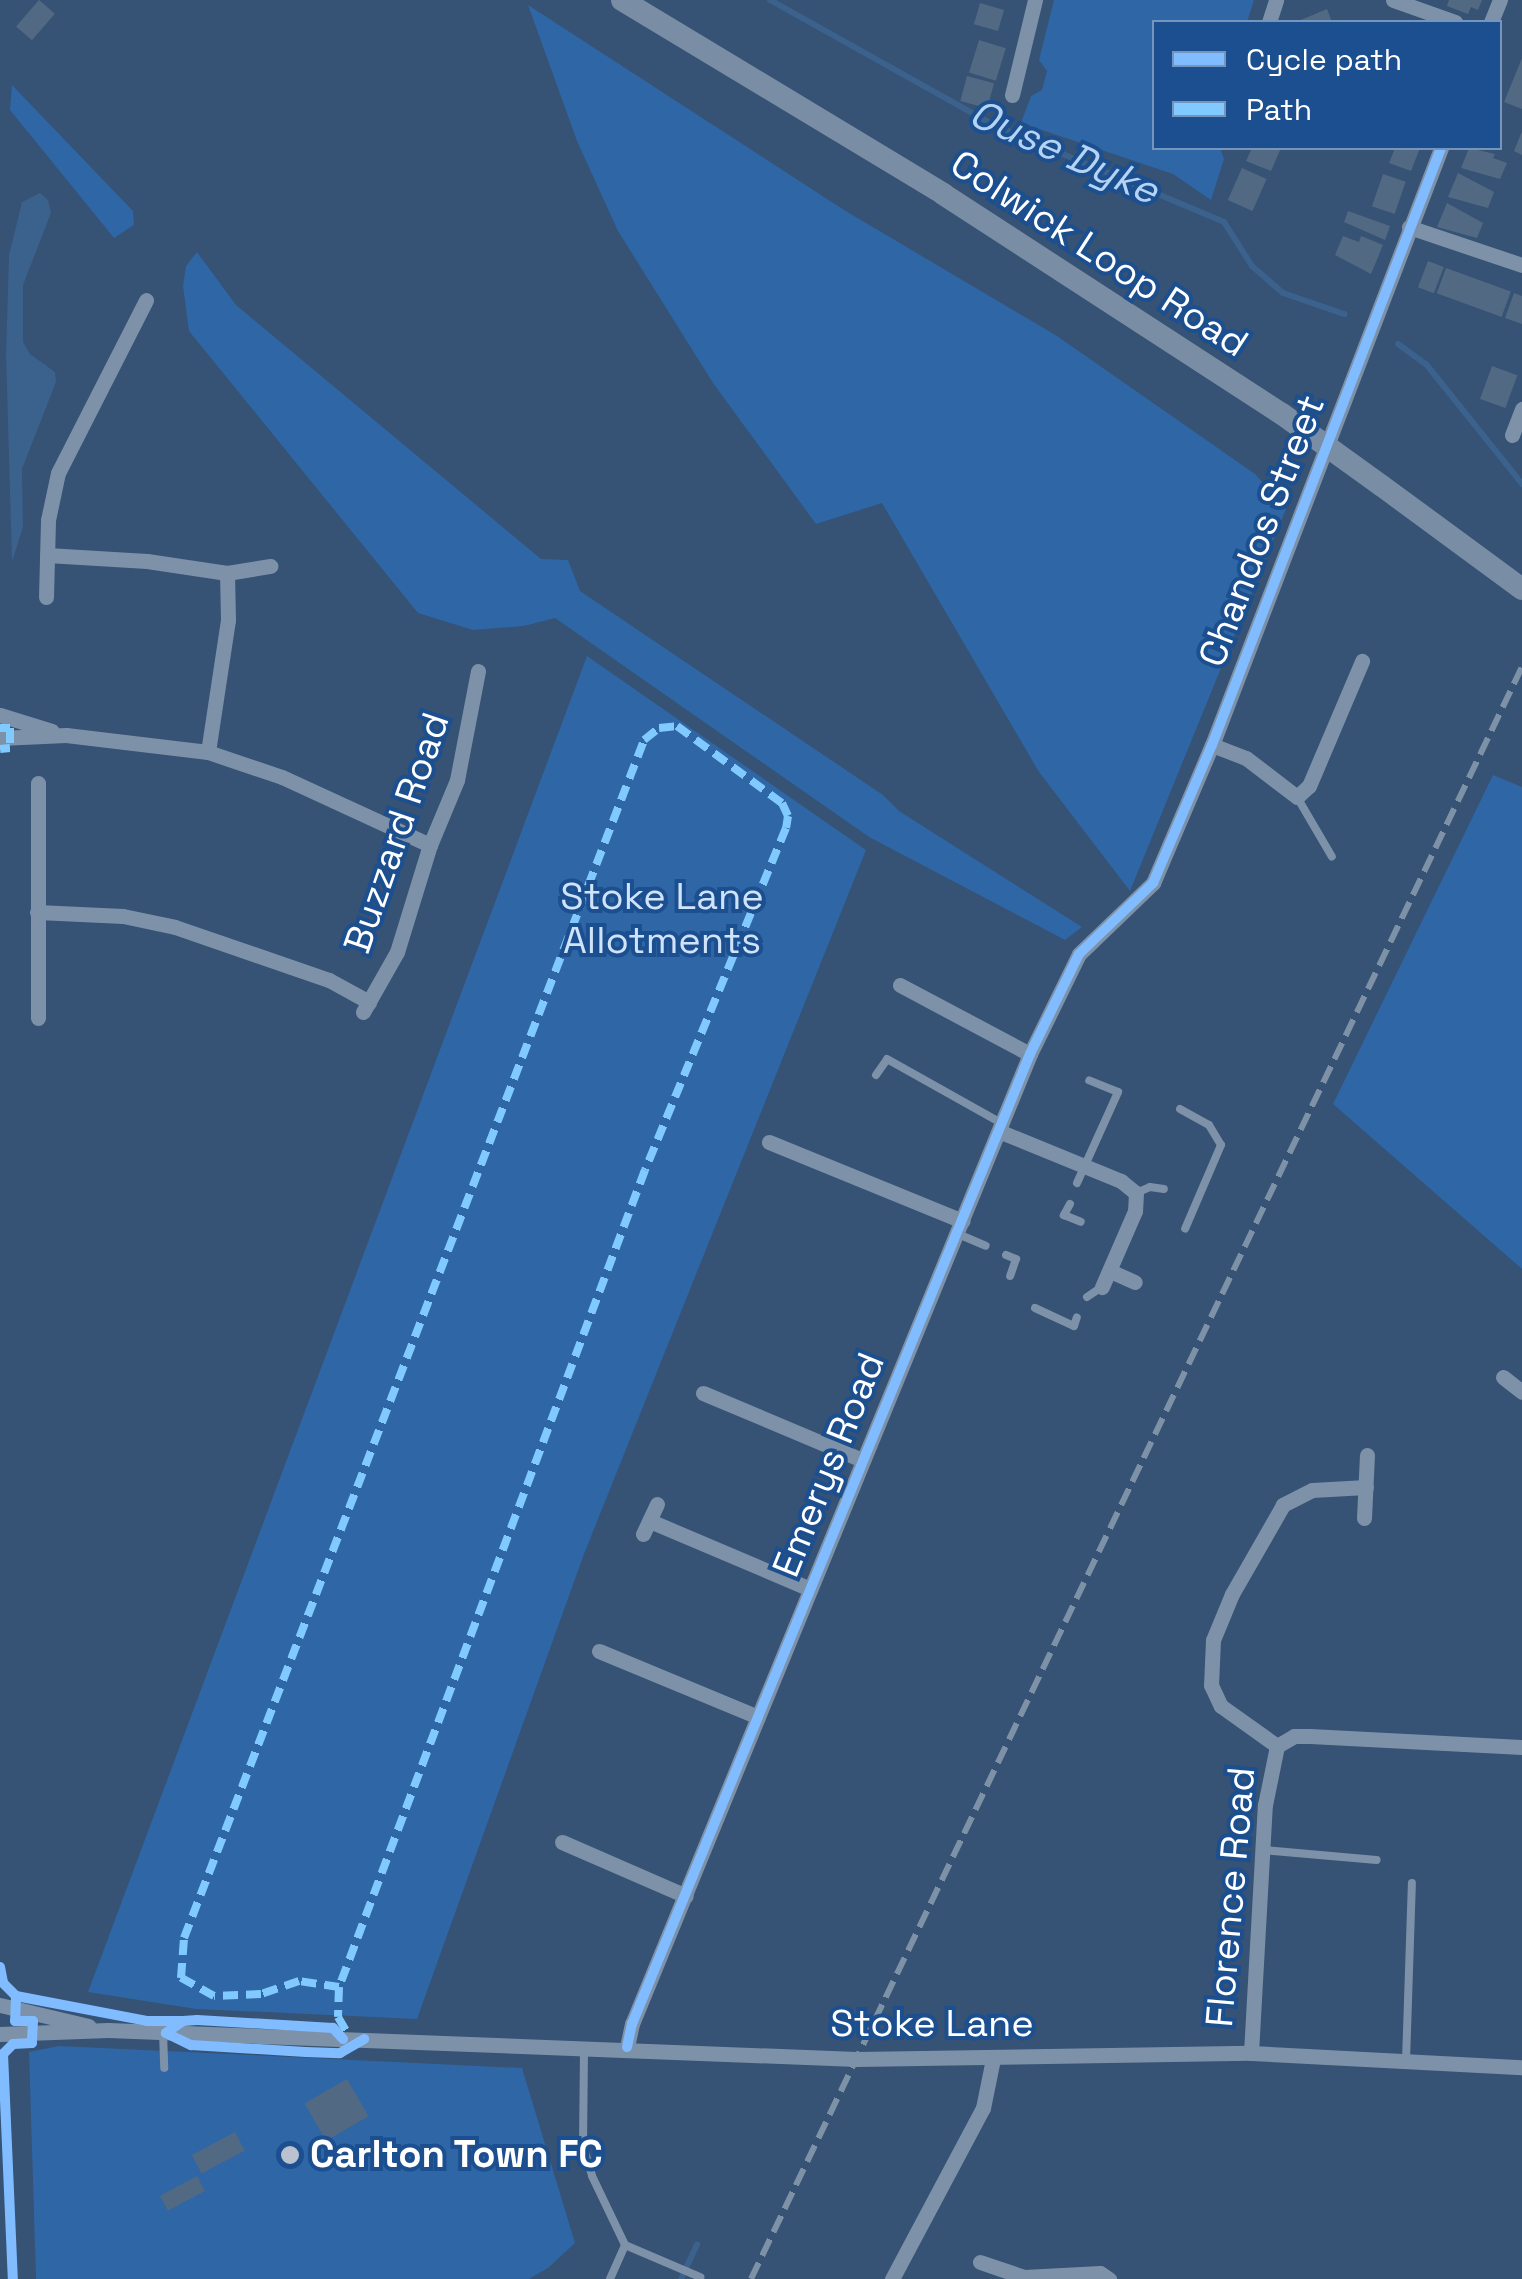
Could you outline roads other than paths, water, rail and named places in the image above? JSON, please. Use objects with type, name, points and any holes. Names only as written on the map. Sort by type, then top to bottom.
[{"type":"main road","name":"Colwick Loop Road","points":[[622,0],[944,194],[1282,414],[1522,589]]},
{"type":"street","points":[[1012,95],[1035,0]]},
{"type":"street","points":[[1394,0],[1449,20]]},
{"type":"street","name":"Chandos Street","points":[[1115,922],[1154,884],[1212,745],[1440,150]]},
{"type":"street","points":[[1409,227],[1522,264]]},
{"type":"street","points":[[46,598],[50,503],[58,473],[146,300]]},
{"type":"street","points":[[1512,435],[1522,409]]},
{"type":"street","points":[[48,554],[147,561],[226,573],[270,566]]},
{"type":"street","points":[[208,752],[228,620],[226,573]]},
{"type":"street","points":[[1212,745],[1246,758],[1297,797],[1309,786],[1362,661]]},
{"type":"street","name":"Buzzard Road","points":[[36,912],[123,916],[175,927],[329,980],[366,1007],[397,952],[430,845],[457,780],[478,672]]},
{"type":"street","points":[[0,715],[66,735]]},
{"type":"street","points":[[0,738],[66,735],[208,752],[282,777],[430,845]]},
{"type":"street","points":[[38,783],[38,1018]]},
{"type":"street","name":"Emerys Road","points":[[627,2047],[632,2024],[1030,1054],[1078,954],[1115,922]]},
{"type":"street","points":[[900,985],[1030,1054]]},
{"type":"street","points":[[1002,1128],[1122,1181],[1136,1193],[1135,1211],[1110,1271],[1095,1292]]},
{"type":"street","points":[[769,1142],[961,1228]]},
{"type":"street","points":[[1110,1271],[1135,1282]]},
{"type":"street","points":[[1503,1377],[1522,1392]]},
{"type":"street","points":[[703,1393],[862,1460]]},
{"type":"street","points":[[1364,1518],[1368,1455]]},
{"type":"street","name":"Florence Road","points":[[1278,1746],[1221,1706],[1211,1685],[1213,1640],[1232,1594],[1284,1506],[1312,1490],[1366,1488]]},
{"type":"street","points":[[656,1504],[646,1527],[810,1589]]},
{"type":"street","points":[[599,1651],[758,1717]]},
{"type":"street","name":"Florence Road","points":[[1251,2053],[1266,1805],[1278,1746],[1294,1736],[1310,1736],[1522,1747]]},
{"type":"street","points":[[562,1842],[686,1896]]},
{"type":"street","points":[[0,2005],[108,2030]]},
{"type":"street","points":[[0,2034],[108,2030]]},
{"type":"street","name":"Stoke Lane","points":[[108,2030],[627,2047],[856,2059],[1251,2053],[1522,2067]]},
{"type":"street","points":[[892,2279],[982,2108],[993,2058]]},
{"type":"street","points":[[980,2262],[1024,2277],[1100,2273],[1108,2279]]},
{"type":"lane","points":[[1297,797],[1332,857]]},
{"type":"lane","points":[[876,1075],[886,1059],[1002,1128]]},
{"type":"lane","points":[[1077,1183],[1118,1092],[1088,1080]]},
{"type":"lane","points":[[1180,1109],[1208,1125],[1220,1145],[1193,1199],[1185,1228]]},
{"type":"lane","points":[[1136,1193],[1150,1187],[1164,1189]]},
{"type":"lane","points":[[1070,1204],[1064,1215],[1081,1222]]},
{"type":"lane","points":[[961,1228],[986,1246]]},
{"type":"lane","points":[[1006,1254],[1016,1259],[1010,1276]]},
{"type":"lane","points":[[1034,1308],[1074,1326],[1077,1316]]},
{"type":"lane","points":[[1263,1850],[1377,1860]]},
{"type":"lane","points":[[1406,2061],[1412,1883]]},
{"type":"lane","points":[[163,2032],[164,2068]]},
{"type":"lane","points":[[585,2046],[583,2146],[592,2176],[626,2245],[696,2276]]},
{"type":"lane","points":[[610,2279],[626,2245]]},
{"type":"waterway","name":"Ouse Dyke","points":[[770,0],[992,124],[1224,222],[1252,266],[1283,293],[1344,314]]},
{"type":"waterway","name":"Ouse Dyke","points":[[1398,344],[1426,364],[1522,484]]},
{"type":"waterway","points":[[681,2279],[697,2245]]},
{"type":"railway","points":[[751,2279],[1522,667]]},
{"type":"place","name":"Carlton Town FC","points":[[290,2155]]},
{"type":"park label","name":"Stoke Lane Allotments","points":[[662,919]]}]
